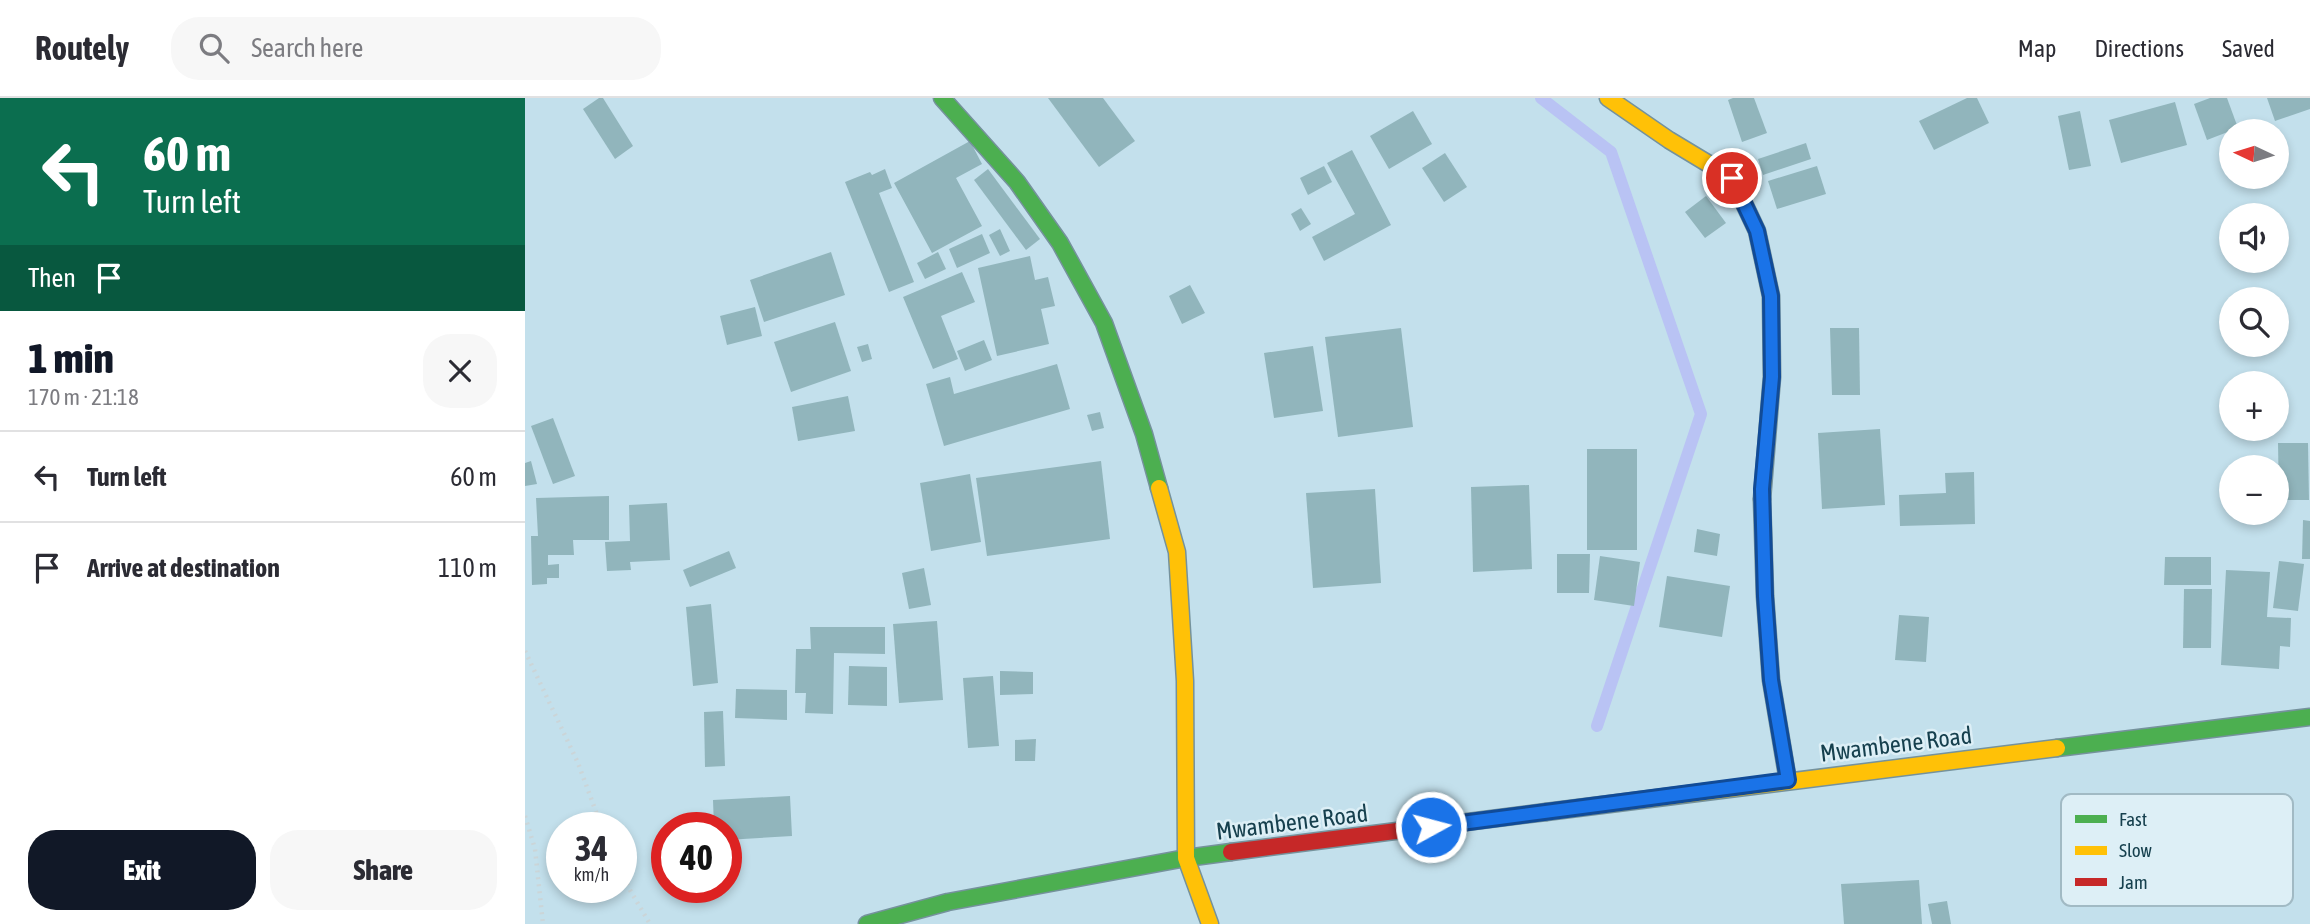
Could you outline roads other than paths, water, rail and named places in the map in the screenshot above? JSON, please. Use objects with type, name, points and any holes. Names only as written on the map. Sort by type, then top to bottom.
[{"type":"street","points":[[942,98],[1017,182],[1060,243],[1104,323],[1145,433],[1177,552],[1185,681],[1186,858],[1210,924]]},
{"type":"street","points":[[1608,98],[1669,140],[1732,178],[1757,231],[1771,296],[1772,377],[1762,489],[1765,596],[1771,680],[1788,780]]},
{"type":"street","name":"Mwambene Road","points":[[867,924],[948,902],[1186,858],[1788,780],[2310,717]]},
{"type":"waterway","points":[[1541,98],[1611,152],[1701,414],[1597,726]]}]
